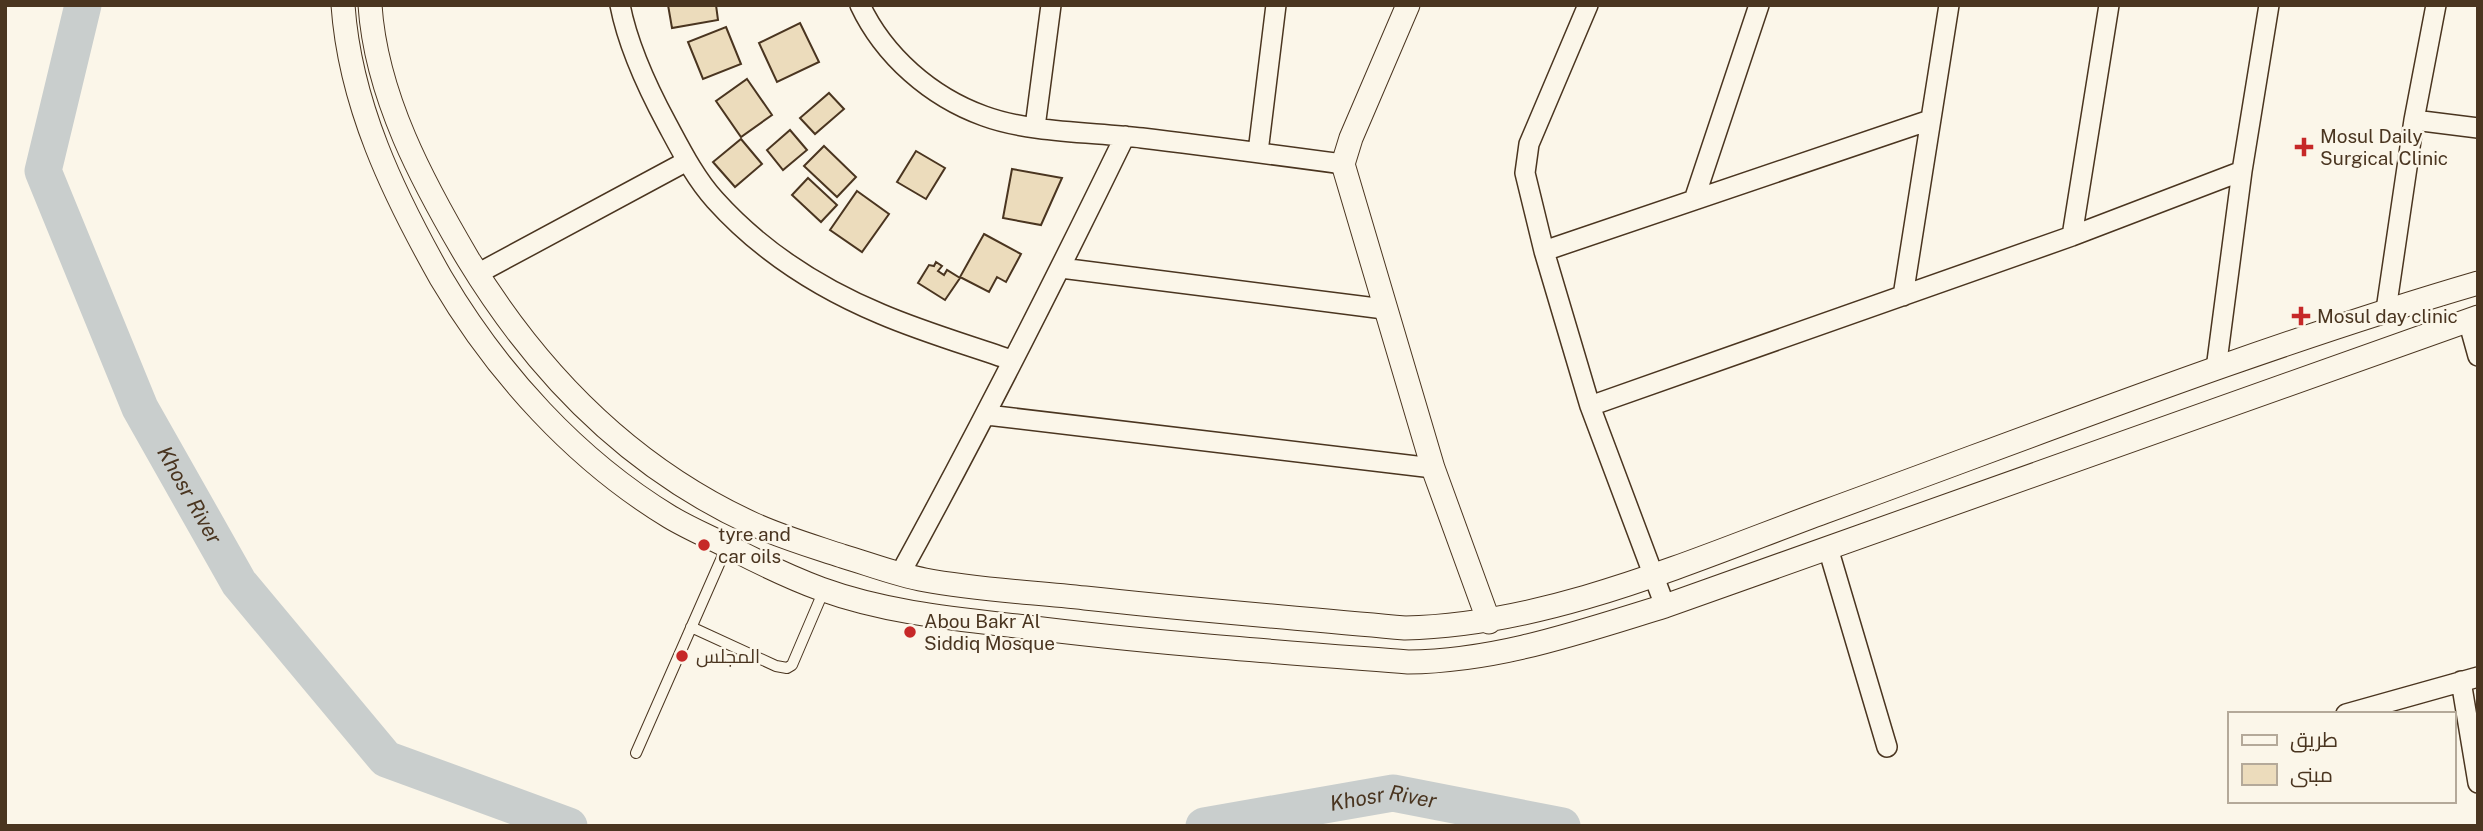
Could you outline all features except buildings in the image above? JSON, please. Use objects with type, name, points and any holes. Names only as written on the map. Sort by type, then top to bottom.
[{"type":"street","points":[[344,5],[345,33],[372,139],[392,188],[450,293],[515,383],[590,458],[671,517],[772,569],[824,590],[915,614],[1130,640],[1408,662],[1447,662],[1534,646],[1664,606],[2473,318],[2478,356]]},
{"type":"street","points":[[370,5],[372,27],[385,81],[421,175],[477,274],[540,362],[566,391],[648,463],[689,490],[754,525],[926,581],[1405,628],[1489,622],[1551,607],[1652,575],[2216,369],[2386,310],[2478,283]]},
{"type":"street","points":[[620,5],[623,22],[652,97],[687,161],[714,200],[759,242],[809,278],[880,314],[1012,360]]},
{"type":"street","points":[[860,5],[868,23],[899,62],[939,94],[985,116],[1035,127],[1343,164]]},
{"type":"street","points":[[1035,127],[1051,5]]},
{"type":"street","points":[[1258,152],[1276,5]]},
{"type":"street","points":[[1408,5],[1350,138],[1343,164],[1384,310],[1433,468],[1489,622]]},
{"type":"street","points":[[1588,5],[1529,144],[1525,173],[1544,251],[1590,406],[1664,606]]},
{"type":"street","points":[[1903,296],[1949,5]]},
{"type":"street","points":[[2071,236],[2109,5]]},
{"type":"street","points":[[2216,369],[2242,171],[2269,5]]},
{"type":"street","points":[[2386,310],[2414,120],[2435,5]]},
{"type":"street","points":[[1694,200],[1761,6]]},
{"type":"street","points":[[1544,251],[1930,120]]},
{"type":"street","points":[[2414,120],[2478,128]]},
{"type":"street","points":[[900,574],[987,415],[1125,136]]},
{"type":"street","points":[[477,274],[687,161]]},
{"type":"street","points":[[1590,406],[2071,236],[2242,171]]},
{"type":"street","points":[[1061,268],[1384,310]]},
{"type":"street","points":[[987,415],[1433,468]]},
{"type":"street","points":[[1828,548],[1887,747]]},
{"type":"street","points":[[1130,640],[1133,603]]},
{"type":"street","points":[[2353,712],[2470,679],[2478,783]]},
{"type":"lane","points":[[636,753],[727,546]]},
{"type":"lane","points":[[691,627],[787,668],[792,665],[824,590]]},
{"type":"waterway","name":"Khosr River","points":[[83,5],[43,171],[140,408],[239,583],[386,759],[569,826]]},
{"type":"waterway","name":"Khosr River","points":[[1204,826],[1393,793],[1562,826]]},
{"type":"place","name":"Mosul Daily Surgical Clinic","points":[[2304,147]]},
{"type":"place","name":"Mosul day clinic","points":[[2301,316]]},
{"type":"place","name":"tyre and car oils","points":[[704,545]]},
{"type":"place","name":"Abou Bakr Al Siddiq Mosque","points":[[910,632]]},
{"type":"place","name":"المجلس","points":[[682,656]]}]
